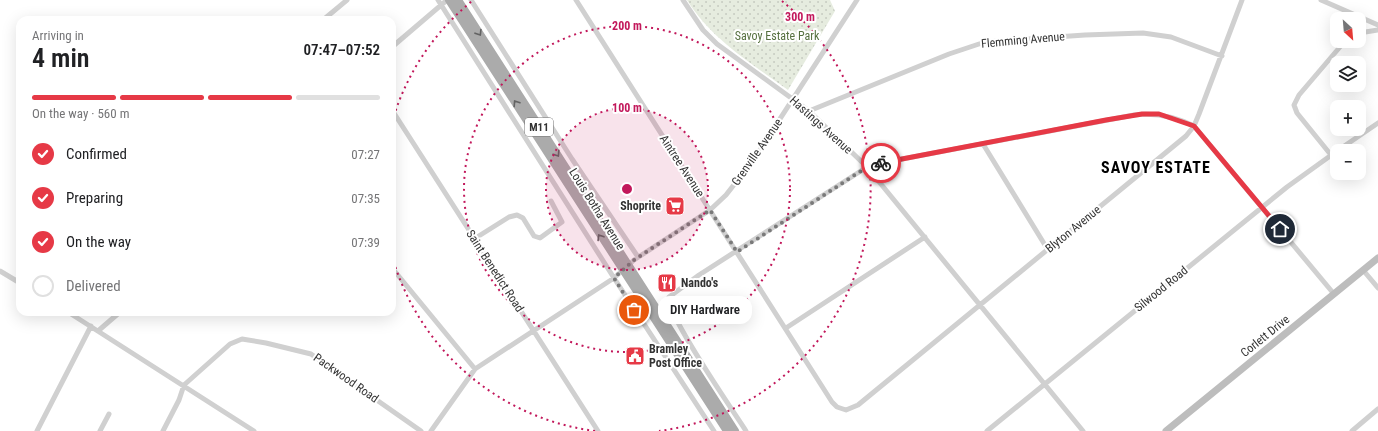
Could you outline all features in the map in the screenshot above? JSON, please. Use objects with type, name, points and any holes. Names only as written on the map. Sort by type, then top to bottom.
[{"type":"main road","name":"Louis Botha Avenue","points":[[448,0],[625,267],[664,321],[735,431]]},
{"type":"main road","name":"Louis Botha Avenue","points":[[458,0],[625,267],[684,365],[727,431]]},
{"type":"main road","name":"Corlett Drive","points":[[1166,431],[1378,258]]},
{"type":"street","points":[[328,16],[346,0]]},
{"type":"street","points":[[396,43],[439,2],[448,0]]},
{"type":"street","name":"Louis Botha Avenue","points":[[471,0],[572,159],[638,257]]},
{"type":"street","name":"Aintree Avenue","points":[[576,0],[832,402],[842,409]]},
{"type":"street","name":"Hastings Avenue","points":[[682,0],[703,30],[717,44],[809,111],[867,167],[1083,431]]},
{"type":"street","name":"Grenville Avenue","points":[[475,369],[614,278],[638,257],[710,210],[744,172],[794,99],[857,0]]},
{"type":"street","name":"Blyton Avenue","points":[[842,409],[846,410],[858,405],[979,304],[1048,250],[1182,139],[1194,126],[1222,56],[1242,0]]},
{"type":"street","points":[[1321,0],[1346,12]]},
{"type":"street","name":"Louis Botha Avenue","points":[[439,2],[614,278],[714,431]]},
{"type":"street","points":[[1366,21],[1378,26]]},
{"type":"street","points":[[1366,32],[1378,30]]},
{"type":"street","name":"Flemming Avenue","points":[[809,111],[949,54],[985,42],[1085,35],[1159,34],[1222,56]]},
{"type":"street","points":[[1330,154],[1297,113],[1294,105],[1299,95],[1339,48]]},
{"type":"street","points":[[746,431],[702,363],[674,315],[668,300],[670,296],[867,167],[881,163],[1066,127],[1150,113],[1166,115],[1194,126],[1334,294]]},
{"type":"street","name":"Saint Benedict Road","points":[[396,116],[598,431]]},
{"type":"street","name":"Silwood Road","points":[[1348,144],[1378,124]]},
{"type":"street","points":[[983,144],[1048,250]]},
{"type":"street","name":"Silwood Road","points":[[987,431],[1262,206],[1330,156]]},
{"type":"street","points":[[474,239],[509,217],[517,215],[523,218],[534,236],[540,238],[562,222],[551,201]]},
{"type":"street","points":[[786,328],[925,237]]},
{"type":"street","points":[[1364,270],[1378,288]]},
{"type":"street","points":[[0,271],[16,281]]},
{"type":"street","points":[[396,273],[475,369],[431,431]]},
{"type":"street","points":[[664,321],[674,315]]},
{"type":"street","points":[[75,316],[254,431]]},
{"type":"street","points":[[98,331],[115,316]]},
{"type":"street","points":[[37,431],[91,326]]},
{"type":"street","name":"Packwood Road","points":[[184,385],[236,340],[242,339],[266,343],[311,354],[421,431]]},
{"type":"street","points":[[694,368],[702,363]]},
{"type":"street","points":[[675,370],[684,365]]},
{"type":"street","points":[[163,431],[179,400],[184,385]]},
{"type":"street","points":[[1352,431],[1378,410]]},
{"type":"street","points":[[100,431],[109,414]]},
{"type":"green space","name":"Savoy Estate Park","points":[[687,0],[830,0],[835,11],[788,90],[733,50],[708,27]]},
{"type":"way so far","points":[[634,310],[614,278],[622,269],[634,260],[710,210],[737,252],[867,167],[881,163]]},
{"type":"place","name":"Shoprite","points":[[675,206]]},
{"type":"place","name":"Nando's","points":[[667,283]]},
{"type":"place","name":"DIY Hardware","points":[[634,310]]},
{"type":"place","name":"Bramley Post Office","points":[[635,356]]},
{"type":"district","name":"SAVOY ESTATE","points":[[1156,167]]},
{"type":"route","points":[[881,163],[1106,120],[1150,113],[1166,115],[1194,126],[1231,168],[1280,229]]}]
